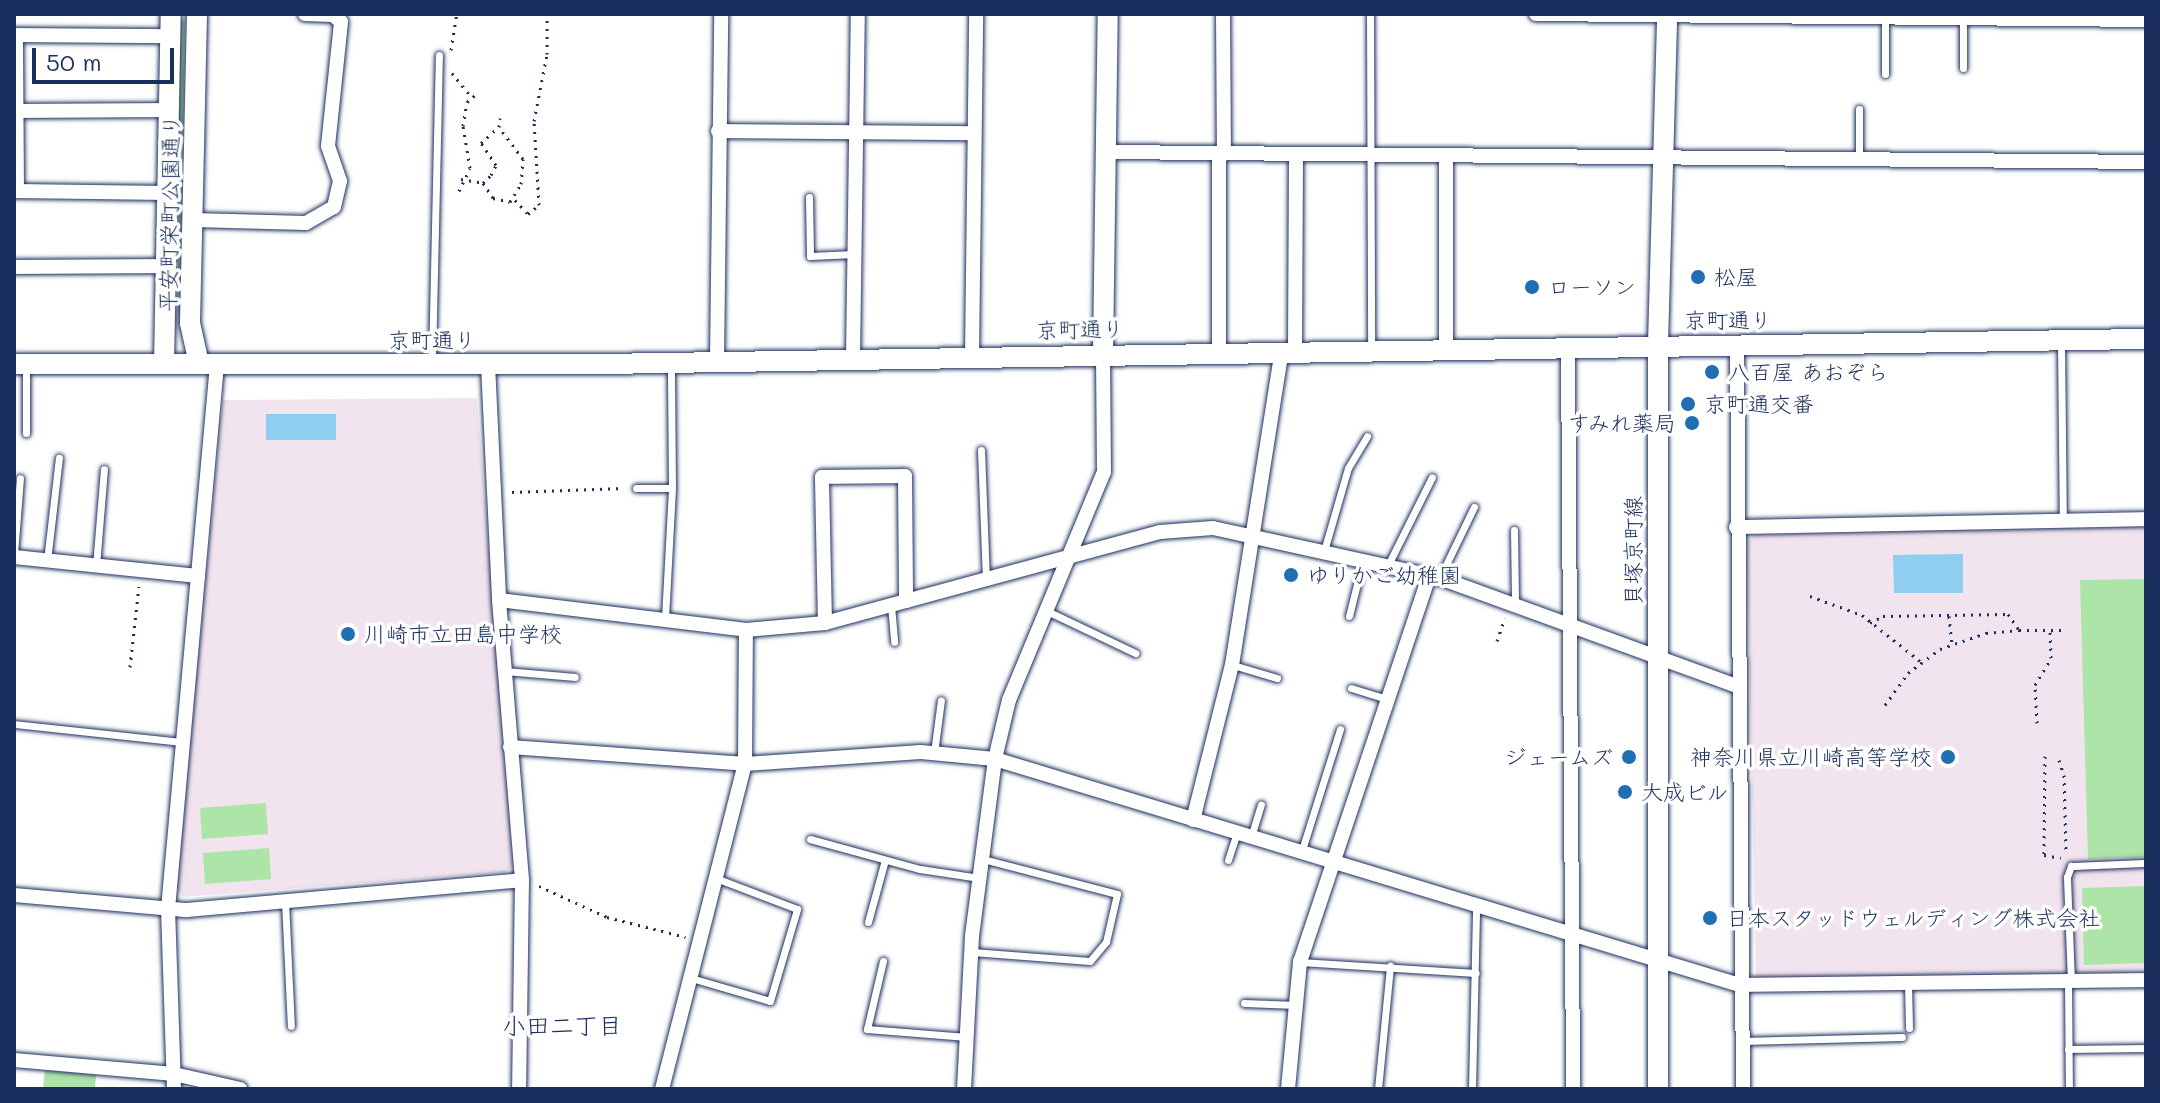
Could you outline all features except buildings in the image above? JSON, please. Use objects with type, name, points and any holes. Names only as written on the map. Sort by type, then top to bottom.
[{"type":"street","name":"平安町栄町公園通り","points":[[164,364],[171,14]]},
{"type":"street","name":"平安町栄町公園通り","points":[[197,14],[190,323],[208,364]]},
{"type":"street","points":[[193,220],[306,223],[334,207],[340,181],[328,146],[341,22],[332,14],[305,14]]},
{"type":"street","points":[[717,361],[721,14]]},
{"type":"street","points":[[853,358],[858,14]]},
{"type":"street","points":[[972,356],[972,133],[976,14]]},
{"type":"street","points":[[964,1089],[971,952],[995,759],[1009,700],[1104,472],[1108,14]]},
{"type":"street","points":[[1219,351],[1223,14]]},
{"type":"street","points":[[1536,14],[2146,20]]},
{"type":"street","name":"貝塚京町線","points":[[1658,1089],[1658,344],[1667,15]]},
{"type":"street","points":[[168,193],[16,191],[16,35],[171,36]]},
{"type":"street","points":[[17,111],[169,110]]},
{"type":"street","points":[[718,131],[856,135],[972,133]]},
{"type":"street","points":[[1107,152],[1859,162],[2146,162]]},
{"type":"street","points":[[1193,820],[1232,665],[1253,534],[1289,350],[1296,155]]},
{"type":"street","points":[[1446,157],[1446,348]]},
{"type":"street","points":[[14,267],[166,266]]},
{"type":"street","name":"京町通り","points":[[20,364],[670,363],[1103,352],[2146,339]]},
{"type":"street","points":[[1737,344],[1737,686],[1743,1089]]},
{"type":"street","points":[[1568,346],[1573,1089]]},
{"type":"street","points":[[174,1081],[168,909],[198,576],[208,364]]},
{"type":"street","points":[[488,364],[499,600],[522,880],[519,1089]]},
{"type":"street","points":[[825,623],[822,477],[905,476],[899,603]]},
{"type":"street","points":[[1736,527],[2146,519]]},
{"type":"street","points":[[499,600],[746,630],[825,623],[1176,528],[1253,534],[1434,577],[1737,686]]},
{"type":"street","points":[[14,556],[198,576]]},
{"type":"street","points":[[1288,1089],[1300,962],[1388,700],[1434,577]]},
{"type":"street","points":[[662,1089],[745,764],[746,630]]},
{"type":"street","points":[[510,747],[745,764],[934,753],[995,759],[1740,985],[2146,980]]},
{"type":"street","points":[[14,895],[168,909],[522,880]]},
{"type":"street","points":[[14,1060],[240,1089]]},
{"type":"lane","points":[[1370,14],[1368,156],[1371,349]]},
{"type":"lane","points":[[1885,18],[1885,74]]},
{"type":"lane","points":[[1963,18],[1963,68]]},
{"type":"lane","points":[[432,364],[439,55]]},
{"type":"lane","points":[[1859,109],[1859,162]]},
{"type":"lane","points":[[809,197],[810,256],[854,254]]},
{"type":"lane","points":[[2061,340],[2063,521]]},
{"type":"lane","points":[[665,618],[672,488],[670,363]]},
{"type":"lane","points":[[20,364],[26,433]]},
{"type":"lane","points":[[1324,551],[1348,468],[1367,436]]},
{"type":"lane","points":[[981,450],[986,580]]},
{"type":"lane","points":[[47,561],[59,458]]},
{"type":"lane","points":[[96,566],[104,469]]},
{"type":"lane","points":[[1388,565],[1432,477]]},
{"type":"lane","points":[[14,556],[20,478]]},
{"type":"lane","points":[[636,488],[672,488]]},
{"type":"lane","points":[[1434,577],[1474,507]]},
{"type":"lane","points":[[1512,604],[1514,530]]},
{"type":"lane","points":[[1349,616],[1363,560]]},
{"type":"lane","points":[[894,642],[899,603]]},
{"type":"lane","points":[[1046,610],[1135,653]]},
{"type":"lane","points":[[1232,665],[1277,678]]},
{"type":"lane","points":[[505,671],[575,677]]},
{"type":"lane","points":[[1351,688],[1388,700]]},
{"type":"lane","points":[[934,753],[941,700]]},
{"type":"lane","points":[[14,724],[183,742]]},
{"type":"lane","points":[[1301,853],[1340,729]]},
{"type":"lane","points":[[1228,860],[1261,805]]},
{"type":"lane","points":[[810,839],[885,860],[979,878]]},
{"type":"lane","points":[[971,952],[1090,961],[1106,942],[1117,894],[981,858]]},
{"type":"lane","points":[[868,922],[885,860]]},
{"type":"lane","points":[[2069,1089],[2067,877],[2071,866],[2146,863]]},
{"type":"lane","points":[[691,978],[770,1001],[797,909],[718,879]]},
{"type":"lane","points":[[285,901],[291,1026]]},
{"type":"lane","points":[[1472,1089],[1476,907]]},
{"type":"lane","points":[[883,961],[867,1029],[967,1037]]},
{"type":"lane","points":[[1300,962],[1476,973]]},
{"type":"lane","points":[[1378,1089],[1390,966]]},
{"type":"lane","points":[[1908,983],[1909,1028]]},
{"type":"lane","points":[[1244,1003],[1297,1005]]},
{"type":"lane","points":[[1741,1041],[1902,1037]]},
{"type":"lane","points":[[2068,1049],[2146,1048]]},
{"type":"path","points":[[457,14],[452,75],[473,95],[463,126],[470,168],[461,179],[459,191]]},
{"type":"path","points":[[461,179],[483,183],[493,198],[515,200],[528,214],[539,205],[534,121],[547,54],[547,14]]},
{"type":"path","points":[[468,146],[481,143],[499,127],[500,118]]},
{"type":"path","points":[[499,127],[523,159],[515,200]]},
{"type":"path","points":[[481,143],[496,165],[483,183]]},
{"type":"path","points":[[493,492],[636,488]]},
{"type":"path","points":[[130,667],[140,570]]},
{"type":"path","points":[[1810,596],[1835,601],[1920,661]]},
{"type":"path","points":[[1497,641],[1512,604]]},
{"type":"path","points":[[1870,623],[1883,616],[2008,614],[2019,630]]},
{"type":"path","points":[[1949,615],[1952,644]]},
{"type":"path","points":[[2037,723],[2035,685],[2051,658],[2050,630]]},
{"type":"path","points":[[1885,705],[1920,661],[1952,644],[1986,633],[2061,630]]},
{"type":"path","points":[[2045,756],[2044,855],[2050,859],[2066,853],[2064,775],[2059,760]]},
{"type":"path","points":[[522,880],[560,892],[607,917],[701,941]]},
{"type":"shaded area","name":"川崎市立田島中学校","points":[[477,398],[513,867],[505,872],[183,897],[176,888],[223,400]]},
{"type":"shaded area","name":"神奈川県立川崎高等学校","points":[[2146,526],[2146,972],[1756,979],[1747,541],[1755,535]]},
{"type":"green space","points":[[185,20],[180,310],[178,315],[179,22]]},
{"type":"green space","points":[[2146,579],[2146,857],[2088,859],[2080,580]]},
{"type":"green space","points":[[266,803],[268,834],[202,839],[200,808]]},
{"type":"green space","points":[[269,848],[271,879],[205,884],[203,853]]},
{"type":"green space","points":[[2146,886],[2146,963],[2084,965],[2082,888]]},
{"type":"green space","points":[[45,1070],[96,1075],[95,1089],[43,1089]]},
{"type":"water","points":[[266,414],[336,414],[336,440],[266,440]]},
{"type":"water","points":[[1963,554],[1963,593],[1894,593],[1893,555]]},
{"type":"place","name":"松屋","points":[[1698,277]]},
{"type":"place","name":"ローソン","points":[[1532,287]]},
{"type":"place","name":"八百屋 あおぞら","points":[[1712,372]]},
{"type":"place","name":"京町通交番","points":[[1688,404]]},
{"type":"place","name":"すみれ薬局","points":[[1692,423]]},
{"type":"place","name":"ゆりかご幼稚園","points":[[1291,575]]},
{"type":"place","name":"川崎市立田島中学校","points":[[348,634]]},
{"type":"place","name":"ジェームズ","points":[[1629,757]]},
{"type":"place","name":"神奈川県立川崎高等学校","points":[[1948,757]]},
{"type":"place","name":"大成ビル","points":[[1625,792]]},
{"type":"place","name":"日本スタッドウェルディング株式会社","points":[[1710,918]]},
{"type":"district","name":"小田二丁目","points":[[562,1025]]}]
